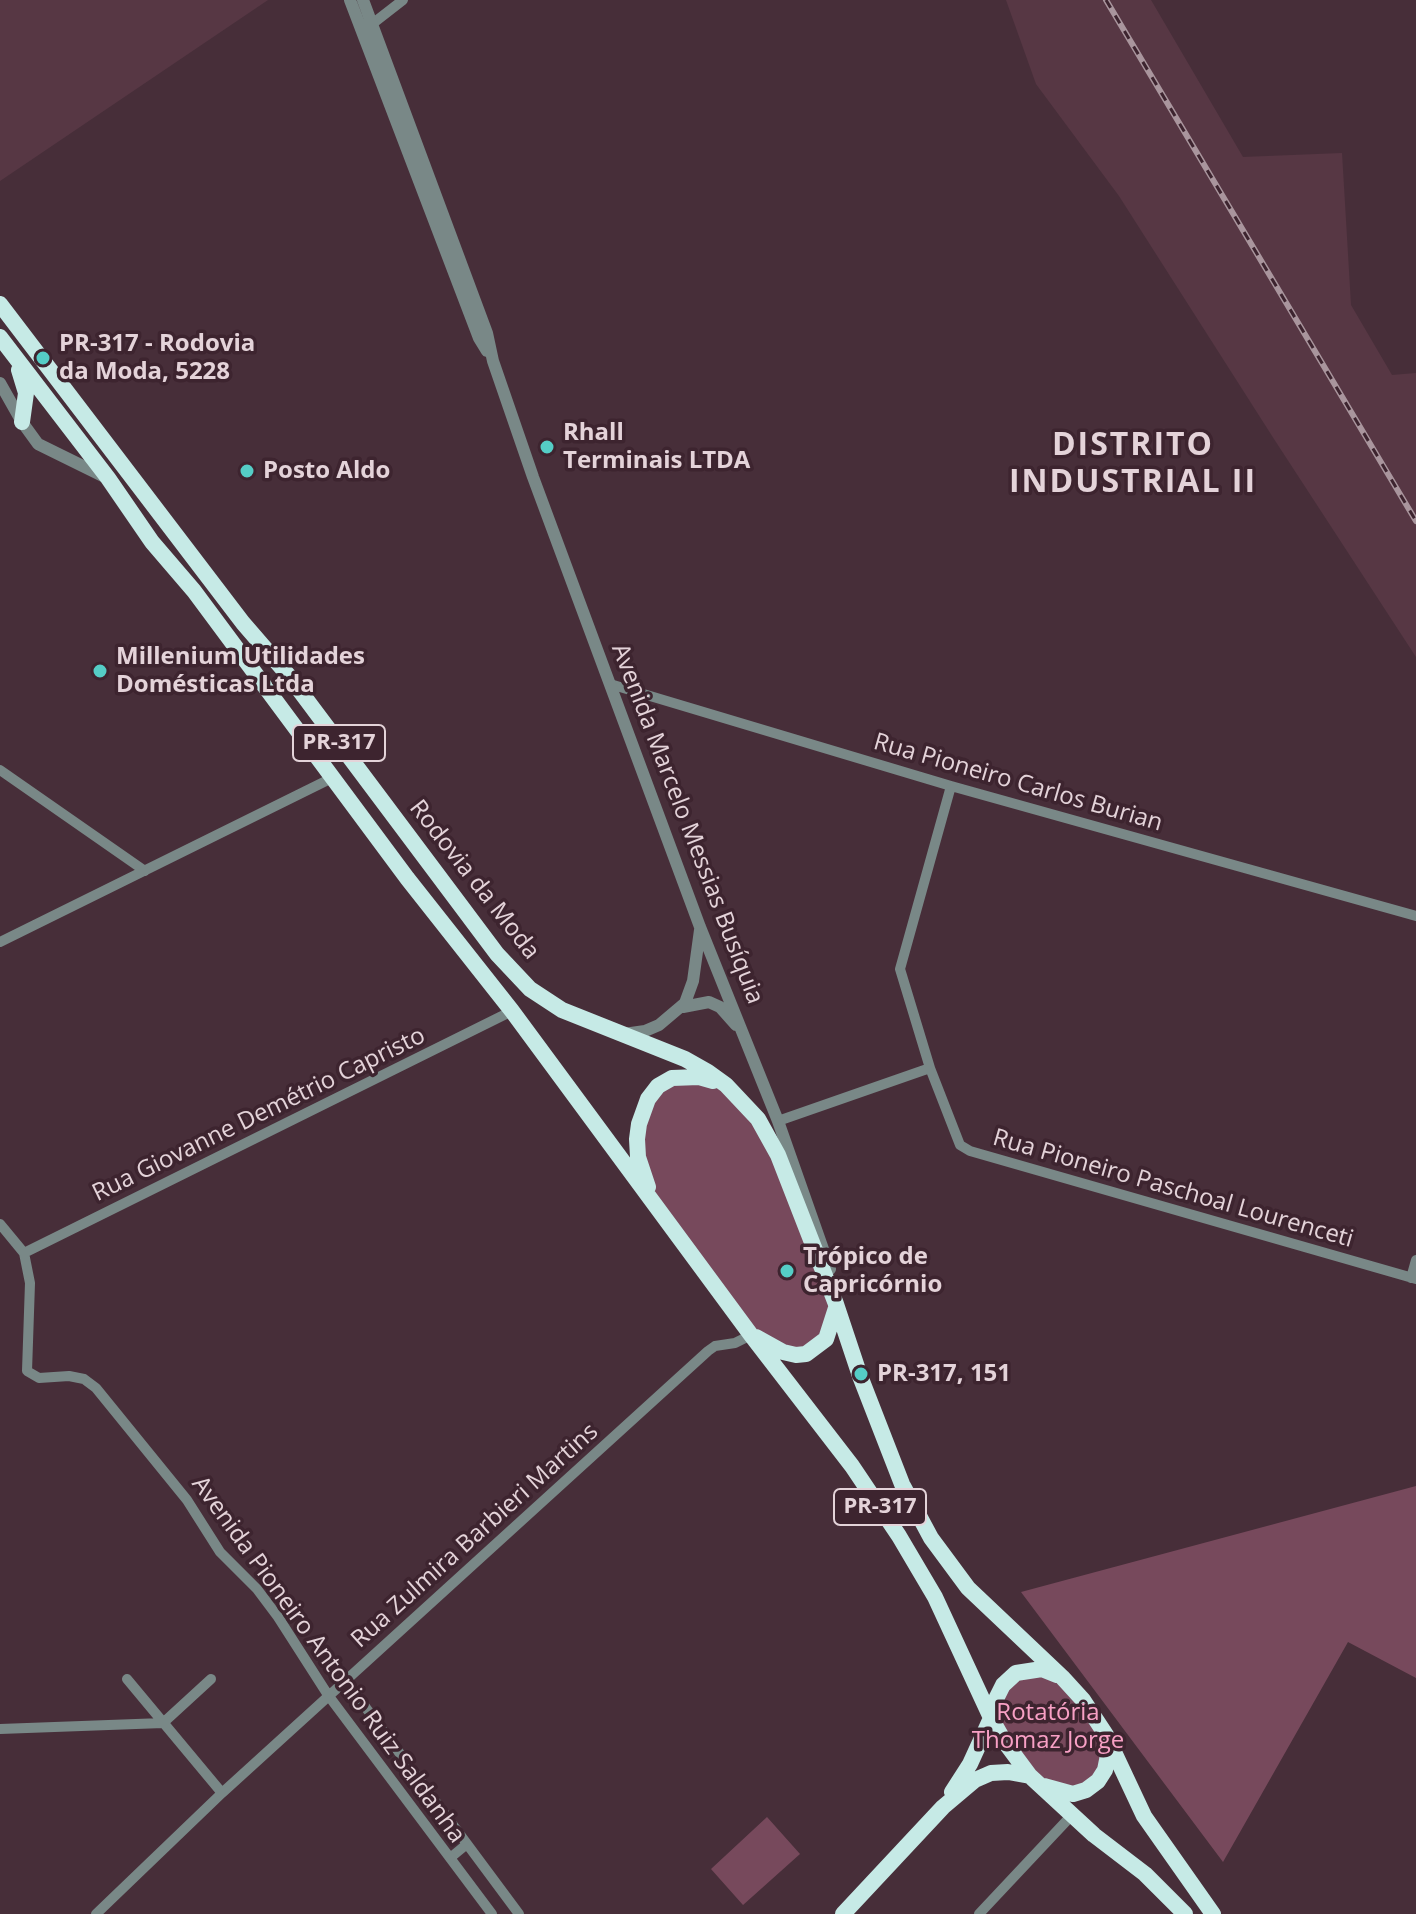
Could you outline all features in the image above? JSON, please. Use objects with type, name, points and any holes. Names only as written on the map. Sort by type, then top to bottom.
[{"type":"highway","name":"Rodovia da Moda","points":[[0,304],[243,623],[288,675],[497,954],[530,989],[562,1010],[685,1059],[726,1085],[758,1119],[778,1155],[902,1484],[931,1538],[968,1588],[1062,1677]]},
{"type":"highway","name":"Rodovia da Moda","points":[[5,343],[407,878],[512,1011],[590,1120],[852,1466],[935,1597],[990,1715]]},
{"type":"highway","points":[[5,343],[24,384],[22,422]]},
{"type":"highway","points":[[654,1203],[638,1157],[639,1124],[648,1099],[658,1086],[672,1078],[699,1077],[726,1085]]},
{"type":"highway","points":[[751,1335],[783,1352],[806,1354],[826,1339],[836,1304]]},
{"type":"highway","points":[[943,1807],[970,1764],[1003,1685],[1016,1673],[1042,1669],[1062,1677]]},
{"type":"highway","name":"PR-317","points":[[1062,1677],[1083,1700],[1106,1735],[1144,1816],[1213,1914]]},
{"type":"highway","name":"PR-317","points":[[990,1715],[1034,1780],[1145,1874],[1185,1914]]},
{"type":"highway","points":[[843,1914],[943,1807],[975,1780],[991,1773],[1008,1772],[1055,1791],[1073,1794],[1086,1790],[1098,1781],[1105,1770],[1108,1755],[1106,1735]]},
{"type":"street","name":"Avenida Marcelo Messias Busíquia","points":[[350,0],[367,28],[479,338],[493,361],[700,927],[778,1121],[829,1266],[836,1304]]},
{"type":"street","points":[[363,0],[367,28],[403,0]]},
{"type":"street","points":[[0,383],[38,444],[108,478]]},
{"type":"street","name":"Rua Pioneiro Carlos Burian","points":[[610,684],[951,786],[1416,916]]},
{"type":"street","points":[[0,770],[145,871]]},
{"type":"street","points":[[0,942],[334,777]]},
{"type":"street","name":"Rua Pioneiro Paschoal Lourenceti","points":[[951,786],[900,969],[956,1140],[970,1151],[1414,1279]]},
{"type":"street","points":[[683,1007],[693,981],[700,927]]},
{"type":"street","points":[[624,1034],[645,1031],[659,1025],[683,1007],[709,1002],[720,1007],[741,1030]]},
{"type":"street","name":"Rua Giovanne Demétrio Capristo","points":[[24,1253],[512,1011]]},
{"type":"street","points":[[778,1121],[930,1068]]},
{"type":"street","points":[[0,1224],[24,1253]]},
{"type":"street","name":"Avenida Pioneiro Antonio Ruiz Saldanha","points":[[24,1253],[30,1283],[27,1371],[39,1378],[77,1377],[96,1388],[187,1500],[220,1552],[257,1589],[328,1695],[492,1914]]},
{"type":"street","points":[[1414,1279],[1416,1260]]},
{"type":"street","name":"Rua Zulmira Barbieri Martins","points":[[96,1914],[328,1695],[708,1351],[751,1335]]},
{"type":"street","points":[[127,1679],[222,1793]]},
{"type":"street","points":[[0,1729],[163,1723],[211,1679]]},
{"type":"street","name":"Avenida Pioneiro Antonio Ruiz Saldanha","points":[[346,1681],[519,1914]]},
{"type":"street","points":[[979,1914],[1072,1815]]},
{"type":"street","points":[[450,1858],[467,1844]]},
{"type":"shaded area","points":[[0,0],[268,0],[0,181]]},
{"type":"shaded area","points":[[1006,0],[1151,0],[1243,157],[1342,153],[1351,305],[1392,375],[1416,373],[1416,657],[1119,196],[1036,84]]},
{"type":"green space","points":[[672,1078],[726,1085],[758,1119],[836,1304],[832,1325],[806,1354],[751,1335],[654,1203],[639,1124]]},
{"type":"green space","points":[[1416,1486],[1416,1678],[1348,1642],[1223,1862],[1021,1592]]},
{"type":"green space","name":"Rotatória Thomaz Jorge","points":[[1042,1669],[1083,1700],[1108,1755],[1086,1790],[1039,1784],[991,1718],[1003,1685]]},
{"type":"green space","points":[[767,1817],[800,1854],[743,1905],[711,1869]]},
{"type":"railway","points":[[1106,0],[1416,521]]},
{"type":"place","name":"PR-317 - Rodovia da Moda, 5228","points":[[43,358]]},
{"type":"place","name":"Rhall Terminais LTDA","points":[[547,447]]},
{"type":"place","name":"Posto Aldo","points":[[247,471]]},
{"type":"place","name":"Millenium Utilidades Domésticas Ltda","points":[[100,671]]},
{"type":"place","name":"Trópico de Capricórnio","points":[[787,1271]]},
{"type":"place","name":"PR-317, 151","points":[[861,1374]]},
{"type":"district","name":"DISTRITO INDUSTRIAL II","points":[[1133,464]]}]
